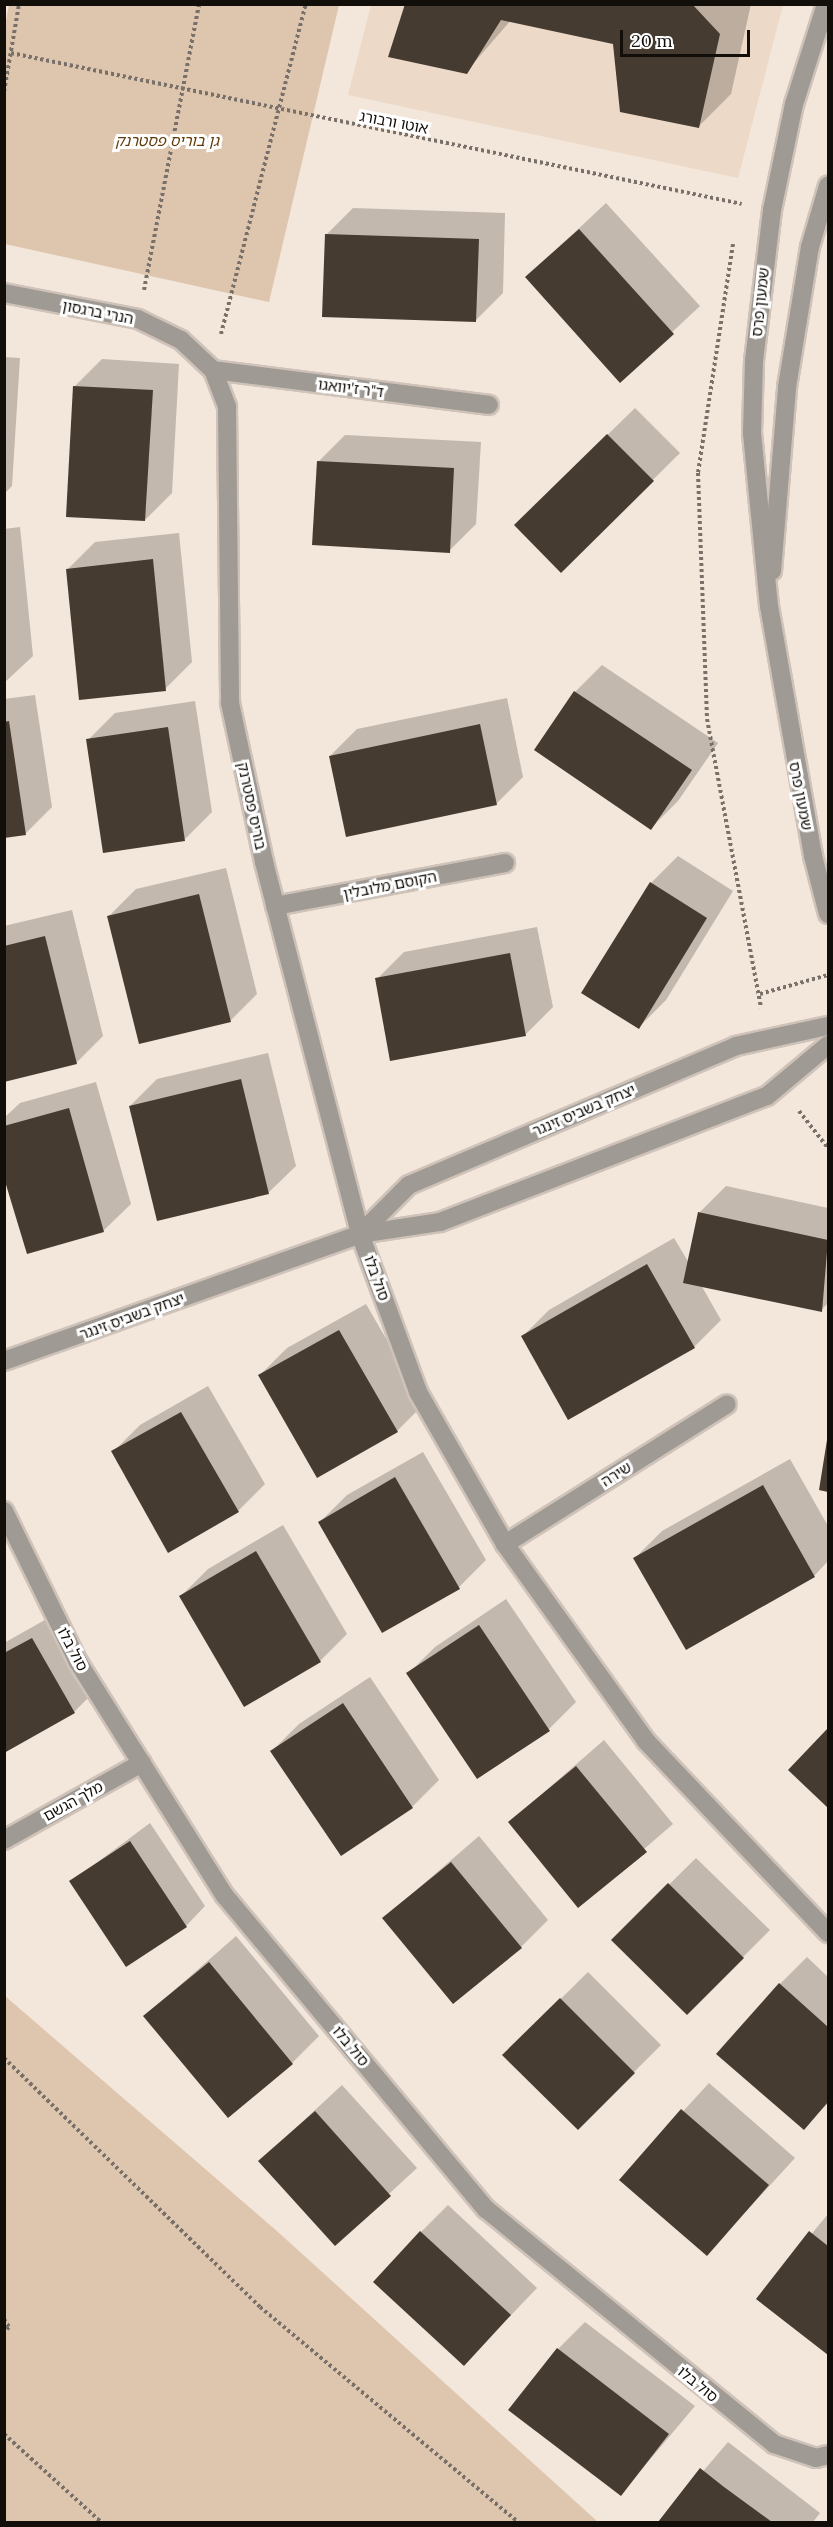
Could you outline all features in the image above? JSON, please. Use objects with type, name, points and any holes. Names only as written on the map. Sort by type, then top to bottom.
[{"type":"street","name":"שמעון פרס","points":[[826,4],[794,104],[772,210],[754,361],[753,433],[769,606],[806,822],[828,914]]},
{"type":"street","name":"שמעון פרס","points":[[769,606],[787,387],[810,247],[828,186]]},
{"type":"street","name":"הנרי ברגסון","points":[[4,293],[138,319],[181,340],[213,370]]},
{"type":"street","name":"ד\"ר ז'יוואגו","points":[[213,370],[489,405]]},
{"type":"street","name":"בוריס פסטרנק","points":[[213,370],[227,407],[230,703],[275,906],[360,1234]]},
{"type":"street","name":"הקוסם מלובלין","points":[[275,906],[505,863]]},
{"type":"street","name":"יצחק בשביס זינגר","points":[[360,1234],[410,1185],[736,1046],[828,1026]]},
{"type":"street","name":"יצחק בשביס זינגר","points":[[4,1361],[360,1234],[441,1222],[766,1096],[828,1045]]},
{"type":"street","name":"סול בלו","points":[[360,1234],[418,1392],[504,1544],[646,1741],[827,1929]]},
{"type":"street","name":"שירה","points":[[504,1544],[727,1404]]},
{"type":"street","name":"סול בלו","points":[[4,1511],[78,1662],[225,1896],[486,2209],[774,2444],[816,2458],[828,2455]]},
{"type":"street","name":"מלך הגשם","points":[[4,1840],[142,1763]]},
{"type":"path","points":[[4,92],[19,4]]},
{"type":"path","points":[[138,319],[199,4]]},
{"type":"path","points":[[213,370],[306,4]]},
{"type":"path","name":"אוטו ורבורג","points":[[11,53],[277,111],[772,210]]},
{"type":"path","points":[[760,994],[828,975]]},
{"type":"path","points":[[822,1140],[828,1137]]},
{"type":"path","points":[[4,2058],[260,2307],[518,2523]]},
{"type":"path","points":[[4,2319],[9,2327],[4,2332]]},
{"type":"path","points":[[4,2434],[101,2523]]},
{"type":"shaded area","points":[[371,5],[783,5],[738,178],[348,95]]},
{"type":"green space","name":"גן בוריס פסטרנק","points":[[9,5],[339,5],[269,302],[5,244],[4,31]]},
{"type":"green space","points":[[5,1996],[278,2232],[598,2522],[5,2522]]},
{"type":"building","points":[[405,4],[692,4],[720,34],[699,128],[620,112],[613,44],[501,20],[467,74],[388,57]]},
{"type":"building","points":[[579,229],[674,334],[620,383],[525,277]]},
{"type":"building","points":[[325,234],[479,239],[476,322],[322,317]]},
{"type":"building","points":[[73,386],[153,390],[145,521],[66,517]]},
{"type":"building","points":[[607,434],[654,481],[561,573],[514,525]]},
{"type":"building","points":[[317,461],[454,468],[450,553],[312,545]]},
{"type":"building","points":[[153,559],[166,691],[79,700],[66,569]]},
{"type":"building","points":[[574,691],[692,770],[651,830],[534,750]]},
{"type":"building","points":[[9,721],[26,835],[4,838],[4,722]]},
{"type":"building","points":[[480,724],[497,805],[346,837],[329,756]]},
{"type":"building","points":[[168,727],[185,841],[103,853],[86,739]]},
{"type":"building","points":[[650,882],[707,918],[639,1029],[581,993]]},
{"type":"building","points":[[199,894],[231,1022],[139,1044],[107,916]]},
{"type":"building","points":[[45,936],[77,1064],[4,1082],[4,946]]},
{"type":"building","points":[[510,953],[526,1036],[390,1061],[375,978]]},
{"type":"building","points":[[241,1079],[269,1194],[157,1221],[129,1106]]},
{"type":"building","points":[[69,1108],[104,1232],[27,1254],[4,1178],[4,1126]]},
{"type":"building","points":[[698,1212],[828,1240],[822,1312],[683,1283]]},
{"type":"building","points":[[647,1264],[695,1348],[568,1420],[521,1336]]},
{"type":"building","points":[[339,1330],[398,1432],[317,1478],[258,1375]]},
{"type":"building","points":[[181,1412],[239,1512],[168,1553],[111,1451]]},
{"type":"building","points":[[828,1440],[828,1492],[819,1490]]},
{"type":"building","points":[[395,1477],[460,1589],[382,1633],[318,1522]]},
{"type":"building","points":[[763,1485],[815,1577],[686,1650],[633,1558]]},
{"type":"building","points":[[256,1551],[321,1662],[244,1707],[179,1596]]},
{"type":"building","points":[[479,1625],[550,1731],[477,1779],[406,1673]]},
{"type":"building","points":[[32,1638],[75,1713],[4,1753],[4,1653]]},
{"type":"building","points":[[343,1703],[413,1808],[341,1856],[270,1751]]},
{"type":"building","points":[[828,1728],[828,1808],[788,1770]]},
{"type":"building","points":[[576,1766],[647,1852],[578,1908],[508,1822]]},
{"type":"building","points":[[130,1841],[187,1927],[126,1967],[69,1881]]},
{"type":"building","points":[[451,1862],[522,1948],[453,2004],[382,1918]]},
{"type":"building","points":[[668,1883],[744,1958],[687,2015],[611,1940]]},
{"type":"building","points":[[209,1962],[293,2064],[228,2118],[143,2016]]},
{"type":"building","points":[[779,1983],[828,2027],[828,2102],[804,2130],[716,2054]]},
{"type":"building","points":[[560,1998],[635,2073],[578,2130],[502,2055]]},
{"type":"building","points":[[681,2109],[769,2185],[707,2256],[619,2180]]},
{"type":"building","points":[[315,2111],[391,2196],[335,2246],[258,2161]]},
{"type":"building","points":[[420,2231],[511,2315],[464,2366],[373,2282]]},
{"type":"building","points":[[809,2231],[828,2246],[828,2355],[756,2299]]},
{"type":"building","points":[[557,2348],[669,2434],[621,2496],[508,2410]]},
{"type":"building","points":[[700,2468],[724,2487],[772,2522],[658,2522]]}]
